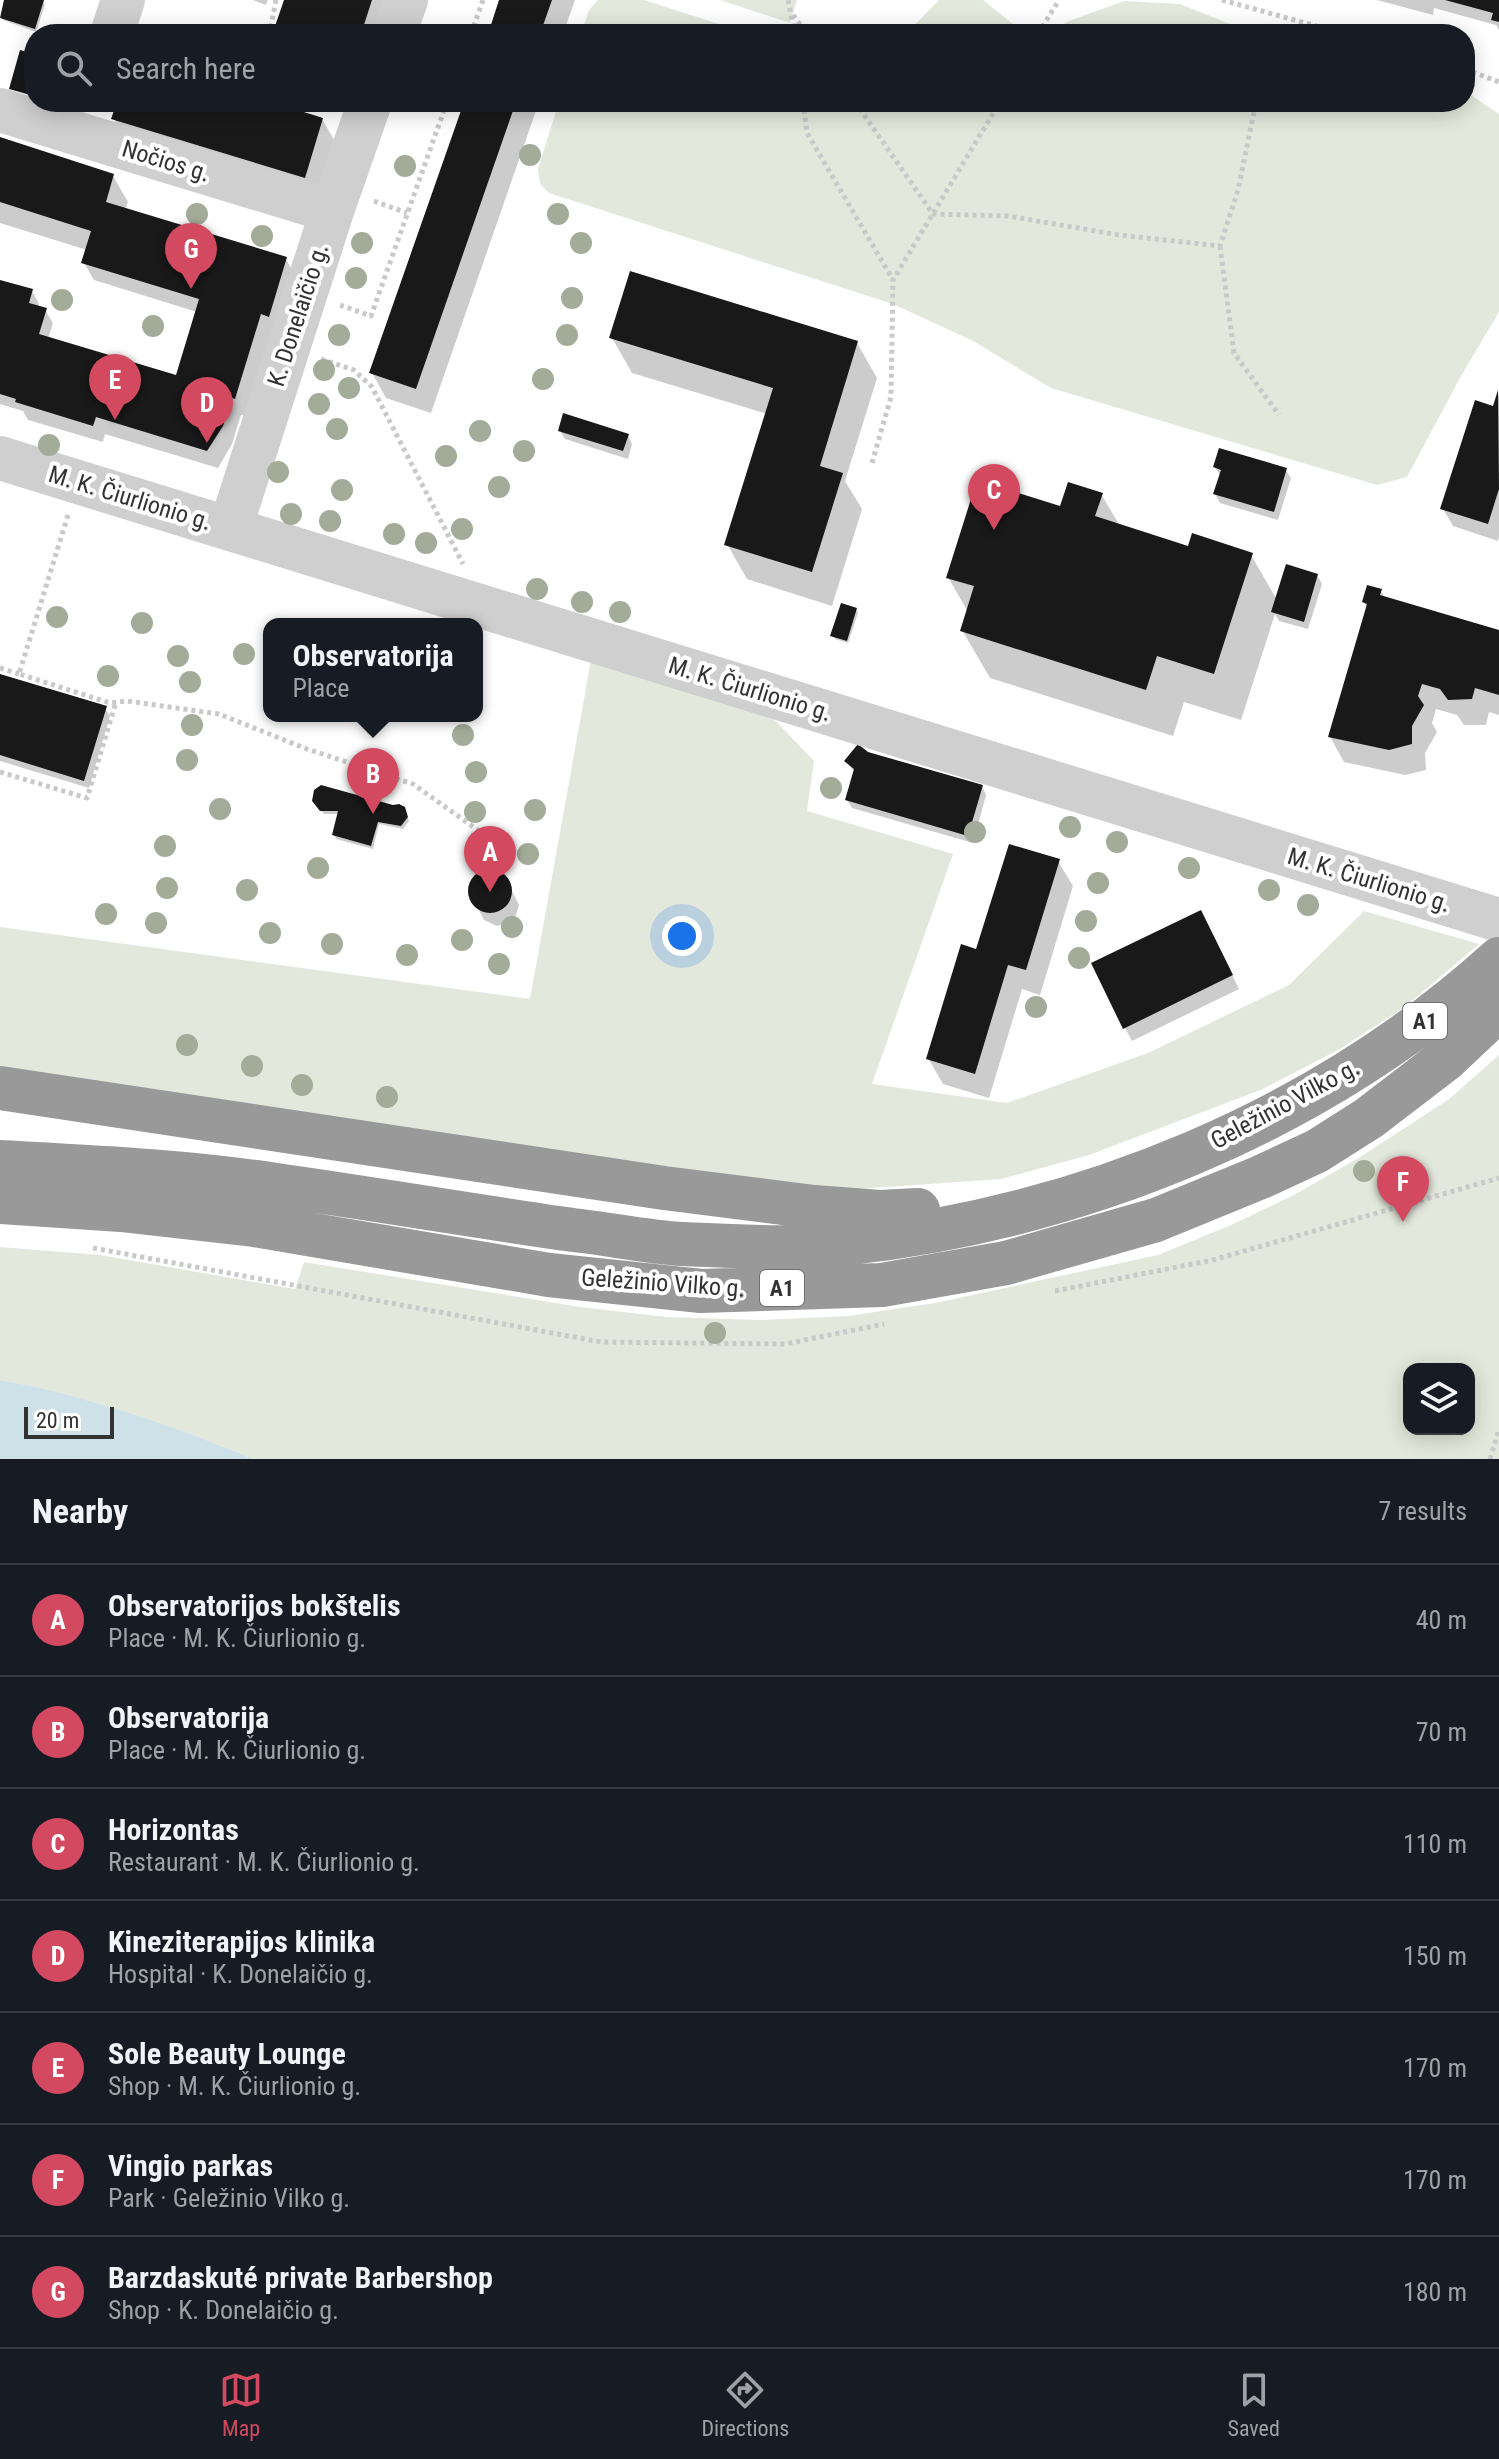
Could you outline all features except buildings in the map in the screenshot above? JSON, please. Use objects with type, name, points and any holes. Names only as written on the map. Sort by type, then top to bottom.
[{"type":"highway","name":"Geležinio Vilko g.","points":[[0,1162],[135,1169],[271,1184],[498,1220],[679,1243],[838,1245],[972,1225],[1166,1165],[1244,1131],[1345,1074],[1418,1027],[1499,959]]},
{"type":"highway","name":"Geležinio Vilko g.","points":[[0,1202],[121,1210],[254,1225],[549,1275],[701,1291],[882,1285],[1006,1263],[1141,1224],[1261,1177],[1317,1151],[1369,1118],[1446,1059],[1499,1009]]},
{"type":"highway","points":[[0,1088],[618,1182],[814,1207],[880,1212],[950,1209],[1091,1190]]},
{"type":"street","points":[[115,24],[123,0]]},
{"type":"street","points":[[398,24],[406,0]]},
{"type":"street","name":"Nočios g.","points":[[0,110],[86,119],[332,211]]},
{"type":"street","name":"K. Donelaičio g.","points":[[230,529],[305,292],[367,112]]},
{"type":"street","name":"M. K. Čiurlionio g.","points":[[0,458],[1499,920]]},
{"type":"path","points":[[271,24],[276,0]]},
{"type":"path","points":[[475,24],[483,0]]},
{"type":"path","points":[[788,0],[794,24]]},
{"type":"path","points":[[1044,24],[1059,0]]},
{"type":"path","points":[[1222,0],[1309,24]]},
{"type":"path","points":[[793,14],[800,24]]},
{"type":"path","points":[[1475,73],[1499,82]]},
{"type":"path","points":[[305,292],[371,316],[443,112]]},
{"type":"path","points":[[804,112],[807,133],[893,280]]},
{"type":"path","points":[[862,112],[933,214]]},
{"type":"path","points":[[872,463],[891,397],[893,280],[994,112]]},
{"type":"path","points":[[1254,112],[1238,190],[1220,246],[1234,353],[1279,415]]},
{"type":"path","points":[[933,214],[1008,216],[1119,235],[1220,246]]},
{"type":"path","points":[[288,347],[354,370],[372,387],[485,607]]},
{"type":"path","points":[[19,674],[79,482]]},
{"type":"path","points":[[0,668],[116,702],[219,714],[307,749],[413,784],[496,843],[497,869]]},
{"type":"path","points":[[0,772],[87,798],[116,702]]},
{"type":"path","points":[[363,797],[371,770]]},
{"type":"path","points":[[1043,1293],[1213,1260],[1499,1178]]},
{"type":"path","points":[[1490,1459],[1499,1430]]},
{"type":"shaded area","points":[[598,0],[644,0],[719,24],[584,24],[589,10]]},
{"type":"shaded area","points":[[720,0],[797,0],[790,23]]},
{"type":"shaded area","points":[[939,0],[983,0],[1013,24],[916,24]]},
{"type":"shaded area","points":[[1124,1],[1180,4],[1230,24],[1064,24]]},
{"type":"shaded area","points":[[1475,98],[1499,114],[1499,312],[1407,477],[1377,485],[1051,388],[973,341],[893,304],[549,193],[540,184],[538,169],[556,112],[1475,112]]},
{"type":"shaded area","points":[[591,660],[768,713],[814,761],[807,811],[953,854],[872,1084],[1007,1103],[1148,1053],[1289,985],[1364,911],[1479,944],[1406,1006],[1340,1049],[1263,1089],[1089,1155],[1001,1179],[843,1190],[765,1184],[0,1068],[0,927],[530,999]]},
{"type":"shaded area","points":[[1499,1055],[1499,1459],[253,1459],[129,1413],[0,1380],[0,1247],[100,1255],[295,1289],[304,1262],[580,1307],[667,1317],[760,1320],[848,1316],[935,1303],[1158,1255],[1294,1195],[1448,1100]]},
{"type":"shaded area","points":[[0,1380],[64,1394],[128,1413],[253,1459],[0,1459]]},
{"type":"place","name":"Barzdaskuté private Barbershop","points":[[191,289]]},
{"type":"place","name":"Sole Beauty Lounge","points":[[115,420]]},
{"type":"place","name":"Kineziterapijos klinika","points":[[207,443]]},
{"type":"place","name":"Horizontas","points":[[994,530]]},
{"type":"place","name":"Observatorija","points":[[373,814]]},
{"type":"place","name":"Observatorijos bokštelis","points":[[490,892]]},
{"type":"place","name":"Vingio parkas","points":[[1403,1222]]}]
